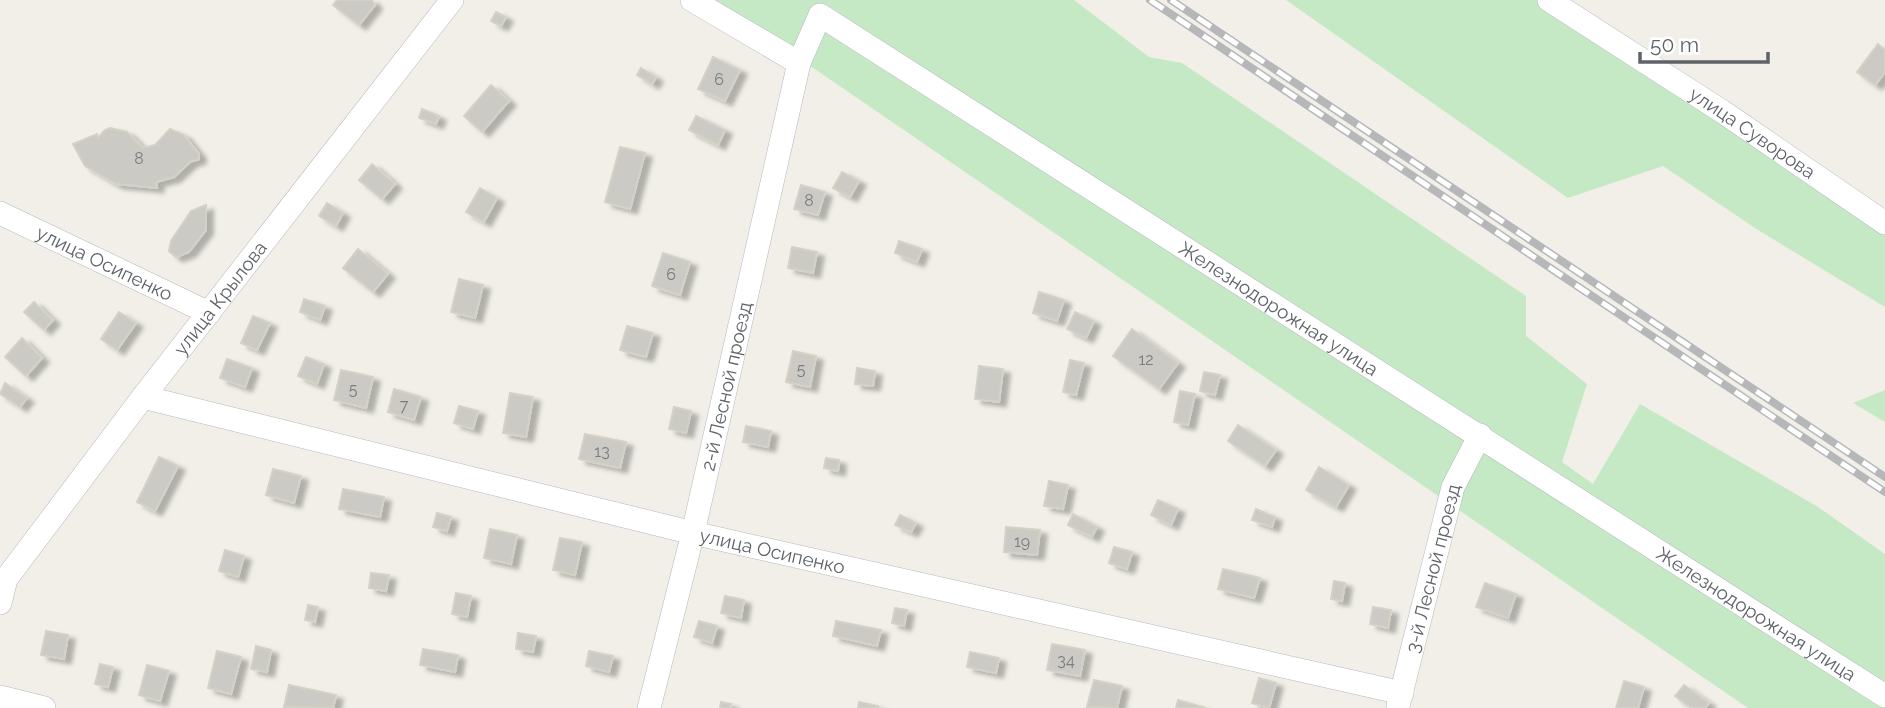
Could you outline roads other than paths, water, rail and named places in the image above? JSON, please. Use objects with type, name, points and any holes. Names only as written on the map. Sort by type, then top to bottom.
[{"type":"street","name":"улица Крылова","points":[[0,603],[6,579],[452,0]]},
{"type":"street","points":[[692,0],[799,63]]},
{"type":"street","name":"улица Суворова","points":[[1549,0],[1723,112],[1885,222]]},
{"type":"street","name":"Железнодорожная улица","points":[[799,63],[820,15],[1885,696]]},
{"type":"street","name":"2-й Лесной проезд","points":[[649,708],[693,533],[799,63]]},
{"type":"street","name":"улица Осипенко","points":[[0,213],[209,313]]},
{"type":"street","name":"улица Осипенко","points":[[144,397],[693,533],[1400,700]]},
{"type":"street","name":"3-й Лесной проезд","points":[[1400,700],[1453,487],[1480,435]]},
{"type":"street","points":[[0,697],[44,708]]},
{"type":"railway","points":[[1150,0],[1885,492]]},
{"type":"railway","points":[[1171,0],[1885,477]]}]
